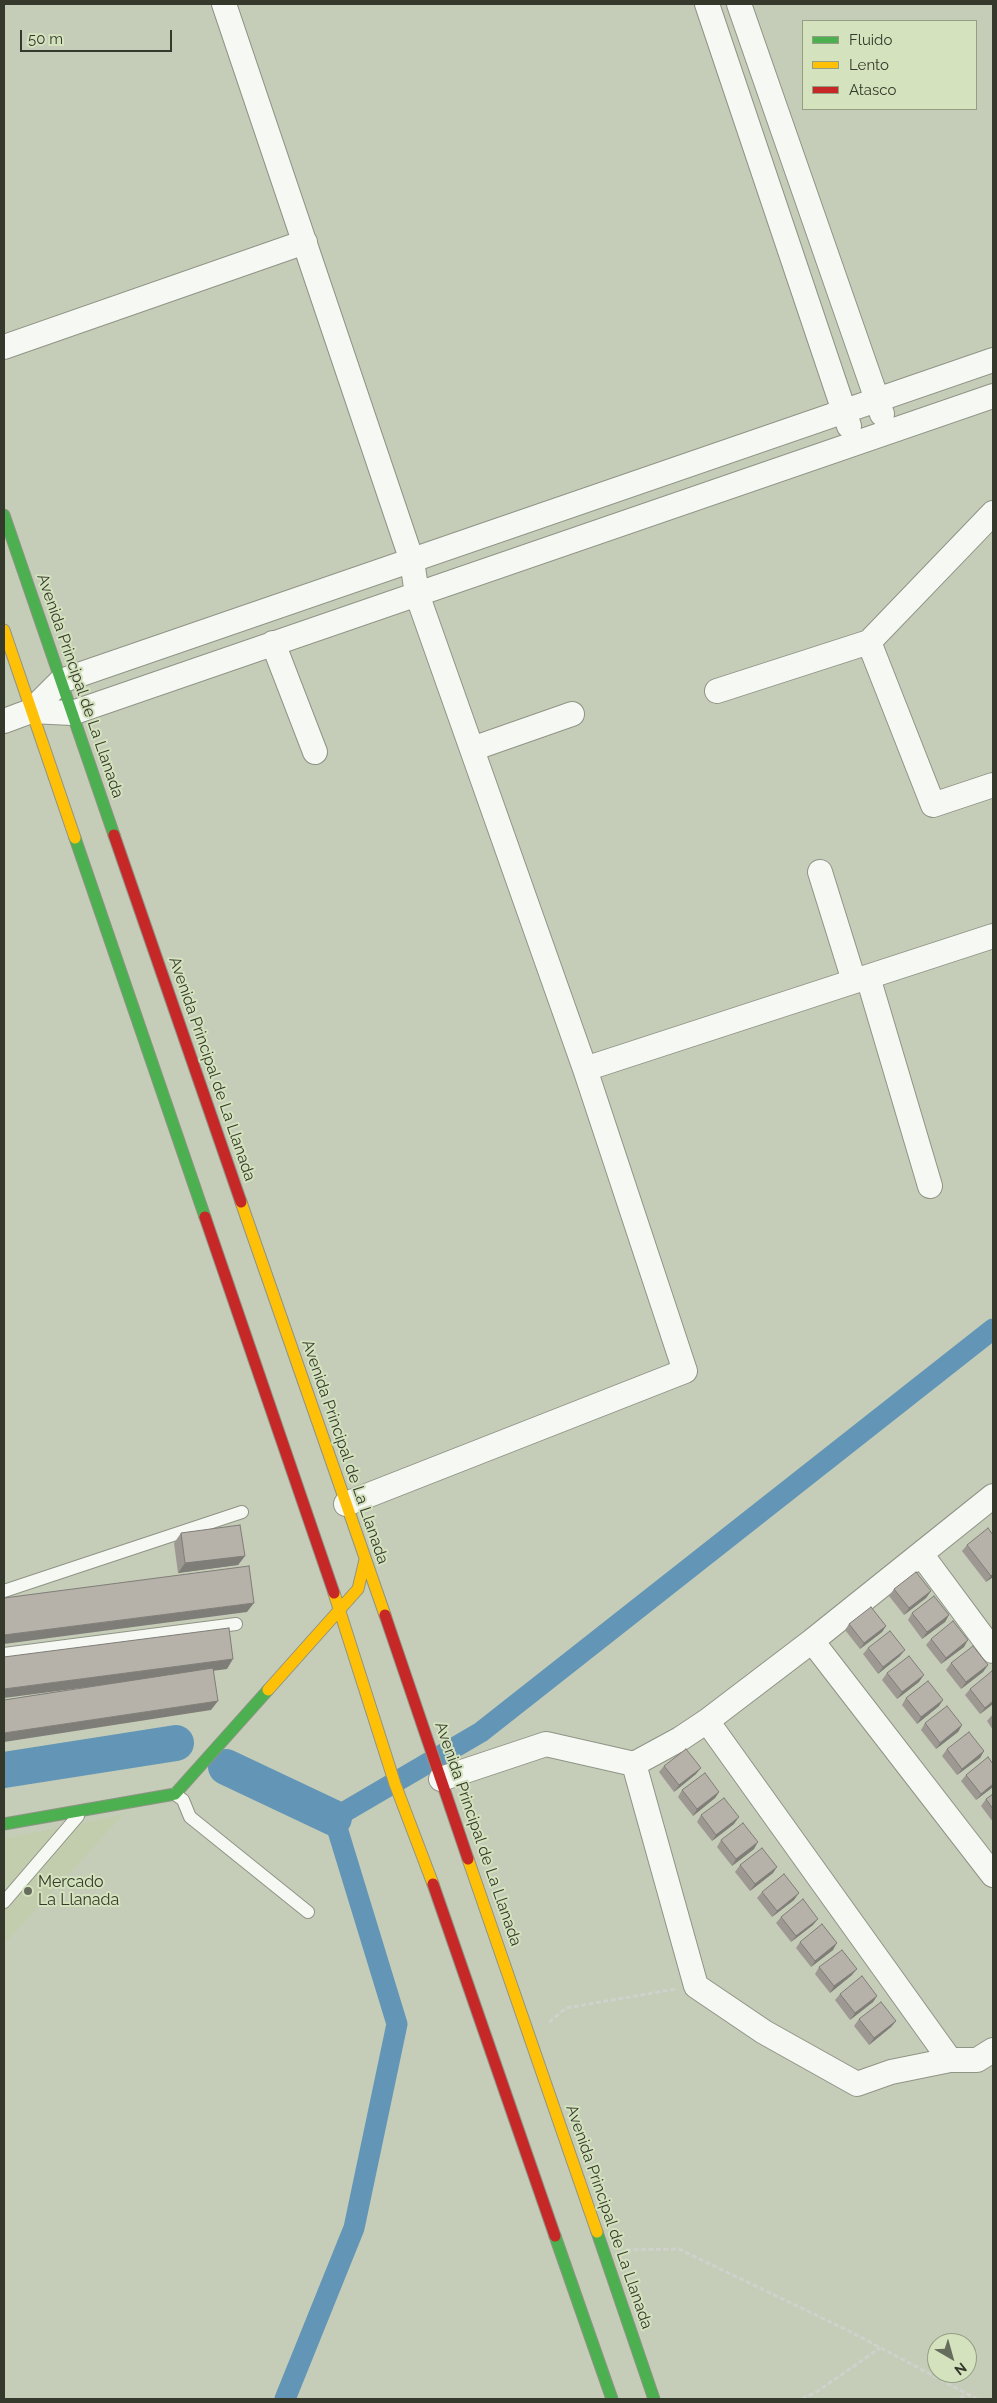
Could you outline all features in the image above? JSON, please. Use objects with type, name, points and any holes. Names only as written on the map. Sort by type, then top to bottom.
[{"type":"main road","name":"Avenida Principal de La Llanada","points":[[4,515],[386,1621],[436,1760],[654,2399]]},
{"type":"main road","points":[[4,630],[340,1610],[395,1784],[426,1865],[612,2399]]},
{"type":"main road","points":[[4,1824],[175,1794],[358,1589],[365,1560]]},
{"type":"main road","points":[[340,1610],[355,1608]]},
{"type":"main road","points":[[370,1612],[386,1621]]},
{"type":"street","points":[[224,4],[412,561],[418,594],[586,1069],[685,1371],[346,1504]]},
{"type":"street","points":[[707,4],[855,444]]},
{"type":"street","points":[[739,4],[888,432]]},
{"type":"street","points":[[4,346],[305,242]]},
{"type":"street","points":[[31,711],[61,681],[993,360]]},
{"type":"street","points":[[4,721],[31,711],[72,713],[993,396]]},
{"type":"street","points":[[717,691],[869,642],[993,513]]},
{"type":"street","points":[[869,642],[933,805],[993,785]]},
{"type":"street","points":[[273,643],[315,752]]},
{"type":"street","points":[[472,749],[572,714]]},
{"type":"street","points":[[820,872],[861,979],[930,1186]]},
{"type":"street","points":[[586,1069],[993,936]]},
{"type":"street","points":[[441,1779],[546,1744],[634,1764],[680,1739],[707,1721],[812,1642],[993,1496]]},
{"type":"street","points":[[920,1554],[993,1652]]},
{"type":"street","points":[[812,1642],[993,1875]]},
{"type":"street","points":[[707,1721],[950,2060]]},
{"type":"street","points":[[634,1764],[696,1986],[764,2032],[857,2084],[891,2072],[950,2060],[988,2058]]},
{"type":"lane","points":[[4,1591],[242,1512]]},
{"type":"lane","points":[[4,1654],[236,1624]]},
{"type":"lane","points":[[175,1794],[183,1800],[190,1817],[308,1912]]},
{"type":"lane","points":[[4,1902],[70,1824],[88,1808]]},
{"type":"path","points":[[530,2038],[566,2008],[696,1986]]},
{"type":"path","points":[[603,2251],[679,2249],[880,2348],[976,2399]]},
{"type":"path","points":[[802,2399],[818,2391],[880,2348]]},
{"type":"path","points":[[960,2399],[965,2394]]},
{"type":"shaded area","name":"Mercado La Llanada","points":[[123,1815],[4,1944],[4,1839]]},
{"type":"building","points":[[240,1525],[245,1556],[185,1563],[181,1533]]},
{"type":"building","points":[[988,1528],[993,1535],[993,1574],[991,1576],[967,1545]]},
{"type":"building","points":[[249,1566],[254,1603],[4,1635],[4,1598]]},
{"type":"building","points":[[916,1572],[931,1591],[909,1608],[894,1589]]},
{"type":"building","points":[[934,1596],[949,1615],[927,1632],[912,1613]]},
{"type":"building","points":[[871,1607],[886,1626],[864,1643],[849,1624]]},
{"type":"building","points":[[953,1621],[968,1640],[946,1658],[931,1639]]},
{"type":"building","points":[[229,1628],[233,1659],[4,1689],[4,1657]]},
{"type":"building","points":[[890,1631],[905,1650],[883,1667],[868,1648]]},
{"type":"building","points":[[973,1646],[988,1665],[966,1682],[951,1663]]},
{"type":"building","points":[[909,1656],[924,1675],[902,1692],[887,1673]]},
{"type":"building","points":[[213,1668],[218,1701],[4,1733],[4,1700]]},
{"type":"building","points":[[992,1671],[993,1701],[985,1708],[970,1689]]},
{"type":"building","points":[[928,1681],[943,1700],[921,1717],[906,1698]]},
{"type":"building","points":[[947,1706],[962,1725],[940,1743],[925,1723]]},
{"type":"building","points":[[969,1732],[984,1751],[962,1769],[947,1749]]},
{"type":"building","points":[[686,1749],[701,1768],[679,1785],[664,1766]]},
{"type":"building","points":[[988,1757],[993,1764],[993,1784],[981,1794],[966,1775]]},
{"type":"building","points":[[705,1773],[719,1792],[697,1809],[682,1790]]},
{"type":"building","points":[[993,1794],[993,1809],[986,1799]]},
{"type":"building","points":[[724,1798],[739,1817],[716,1835],[701,1815]]},
{"type":"building","points":[[743,1823],[758,1842],[736,1859],[721,1840]]},
{"type":"building","points":[[762,1848],[777,1867],[755,1884],[740,1865]]},
{"type":"building","points":[[784,1874],[799,1893],[777,1911],[762,1892]]},
{"type":"building","points":[[803,1899],[818,1919],[796,1936],[781,1917]]},
{"type":"building","points":[[822,1924],[837,1943],[815,1961],[800,1942]]},
{"type":"building","points":[[842,1950],[857,1969],[834,1986],[819,1967]]},
{"type":"building","points":[[862,1976],[877,1996],[855,2013],[840,1994]]},
{"type":"building","points":[[881,2002],[896,2021],[874,2038],[859,2019]]},
{"type":"waterway","points":[[285,2399],[354,2228],[397,2024],[334,1818],[481,1732],[993,1329]]},
{"type":"waterway","points":[[4,1770],[176,1743]]},
{"type":"waterway","points":[[226,1767],[334,1818]]},
{"type":"traffic: fast","points":[[4,515],[114,835]]},
{"type":"traffic: fast","points":[[75,838],[205,1217]]},
{"type":"traffic: fast","points":[[4,1824],[175,1794],[268,1690]]},
{"type":"traffic: fast","points":[[597,2232],[654,2399]]},
{"type":"traffic: fast","points":[[555,2236],[612,2399]]},
{"type":"traffic: slow","points":[[4,630],[75,838]]},
{"type":"traffic: slow","points":[[241,1202],[385,1615]]},
{"type":"traffic: slow","points":[[268,1690],[358,1589],[365,1560]]},
{"type":"traffic: slow","points":[[334,1593],[395,1784],[433,1884]]},
{"type":"traffic: slow","points":[[468,1859],[597,2232]]},
{"type":"traffic: jam","points":[[114,835],[241,1202]]},
{"type":"traffic: jam","points":[[205,1217],[334,1593]]},
{"type":"traffic: jam","points":[[385,1615],[468,1859]]},
{"type":"traffic: jam","points":[[433,1884],[555,2236]]},
{"type":"place","name":"Mercado La Llanada","points":[[28,1891]]}]
